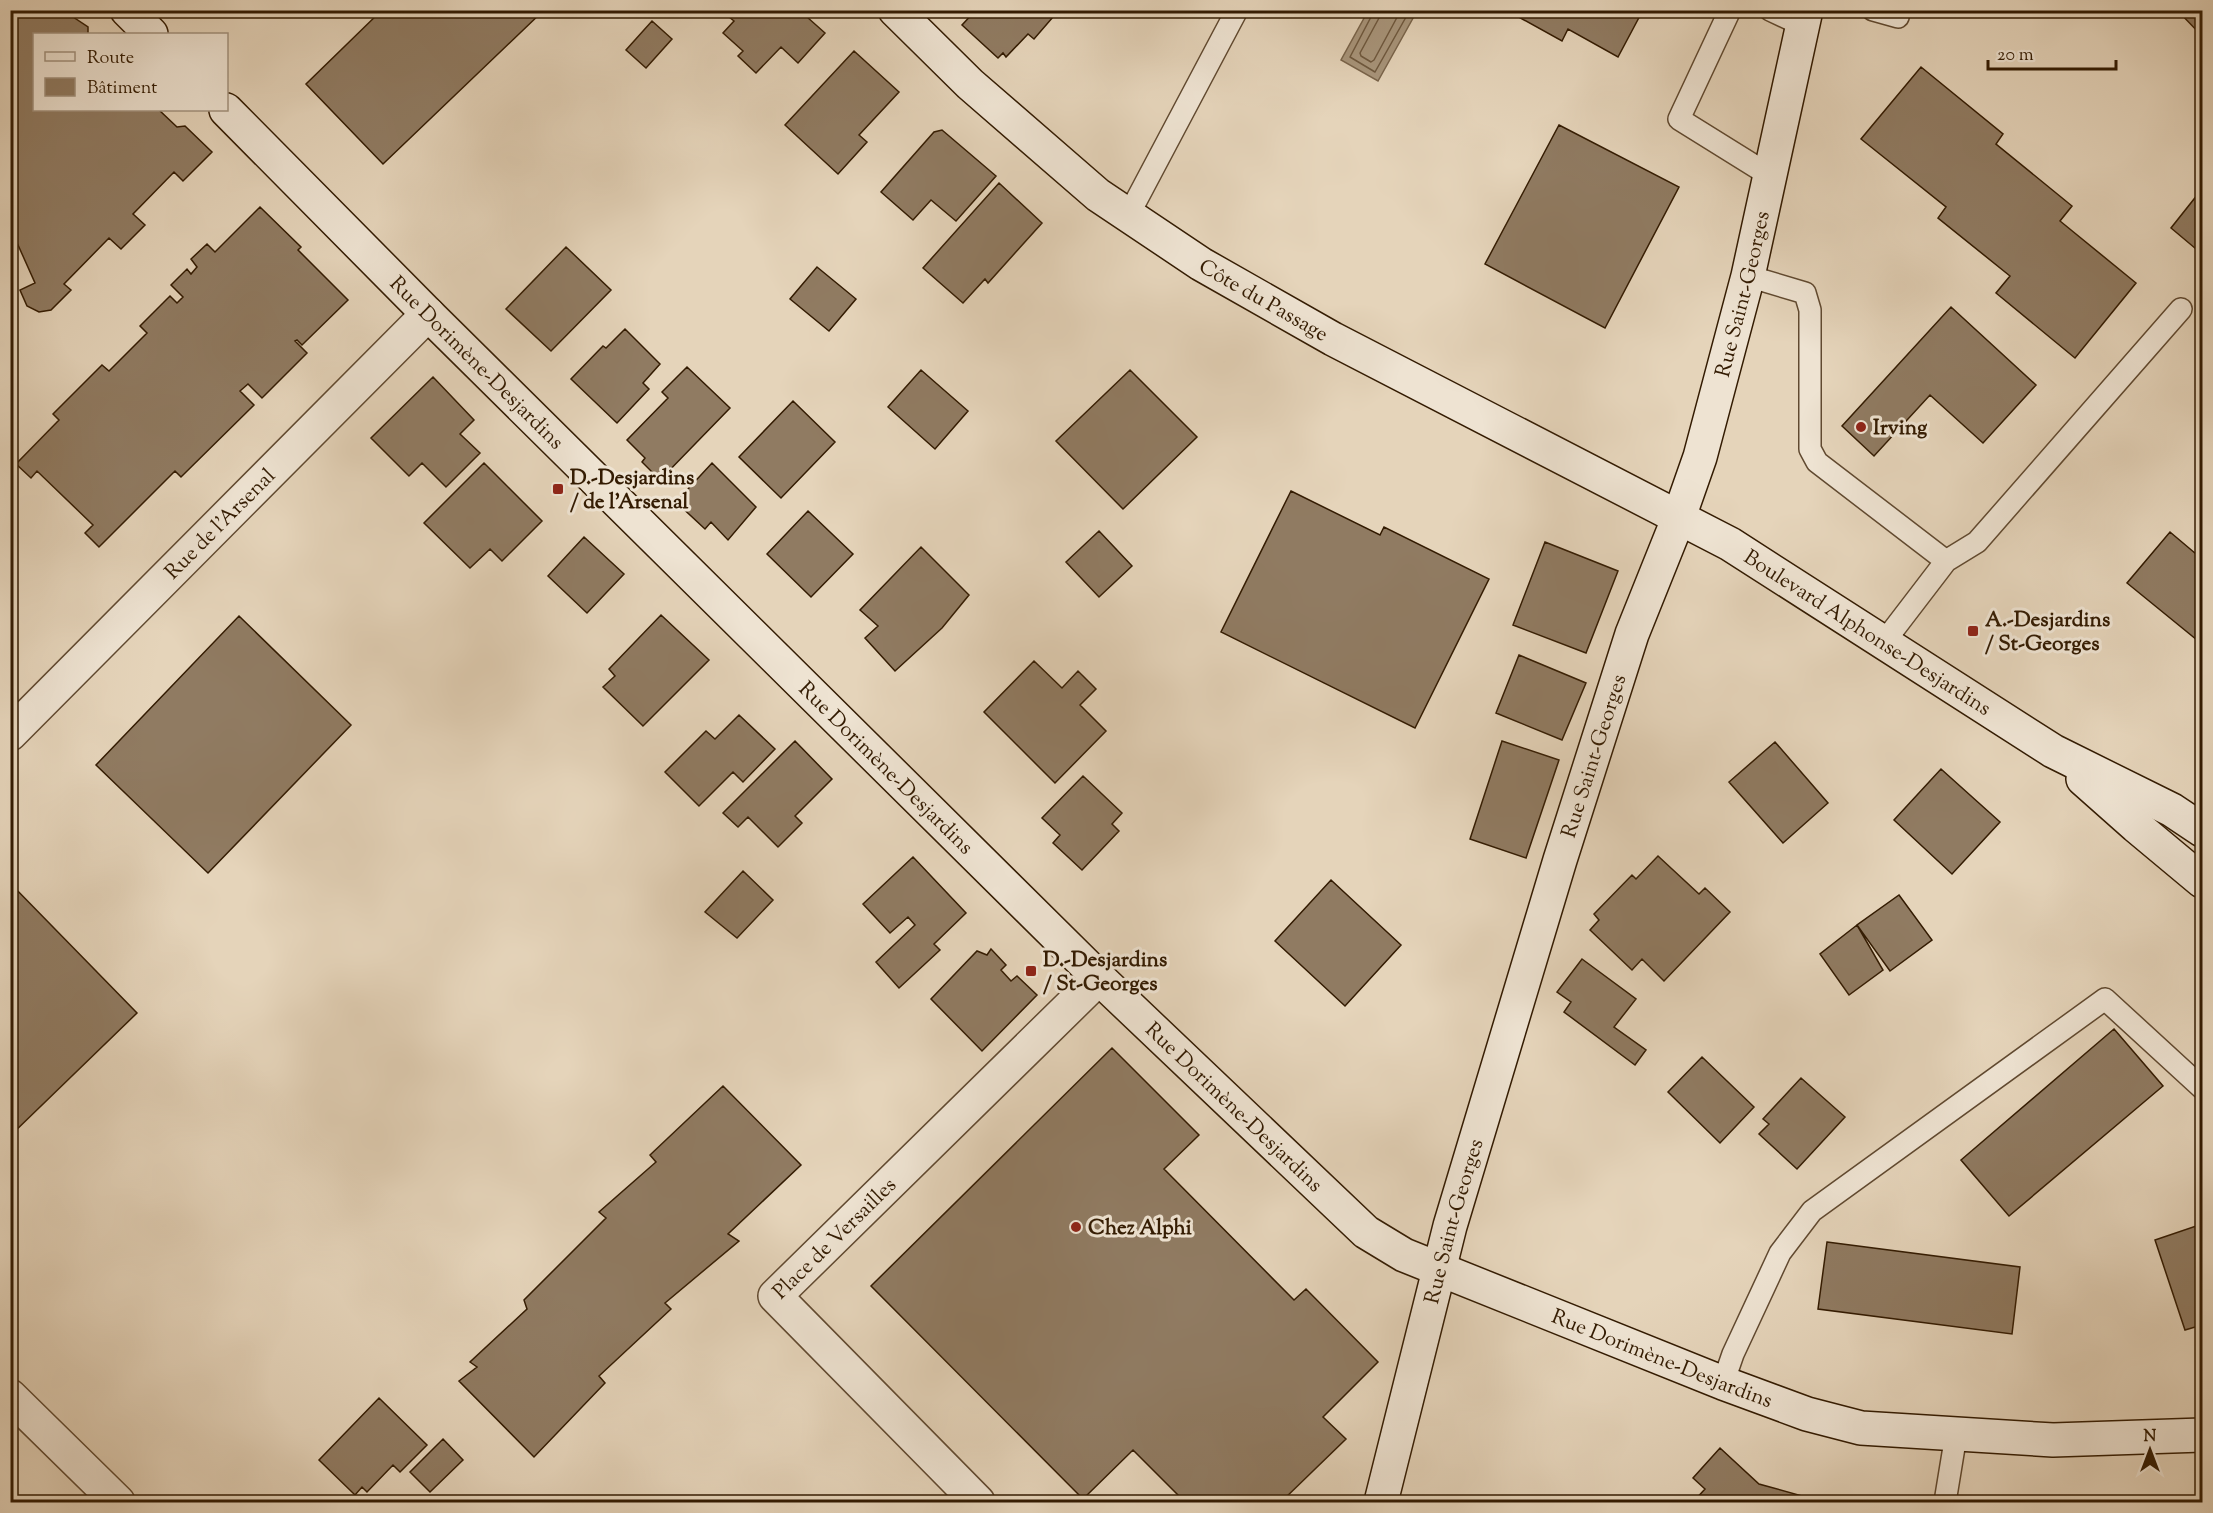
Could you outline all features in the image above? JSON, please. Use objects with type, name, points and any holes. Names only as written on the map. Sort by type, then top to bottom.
[{"type":"main road","points":[[127,10],[150,33]]},
{"type":"main road","name":"Côte du Passage","points":[[895,10],[970,84],[1098,195],[1201,264],[1333,339],[1679,517]]},
{"type":"main road","name":"Rue Saint-Georges","points":[[1381,1503],[1450,1226],[1560,860],[1632,634],[1679,517],[1700,457],[1748,276],[1804,18]]},
{"type":"main road","name":"Rue Dorimène-Desjardins","points":[[226,111],[1099,978],[1366,1232],[1404,1255],[1723,1383],[1807,1414],[1862,1428],[2053,1440],[2202,1435]]},
{"type":"main road","name":"Rue de l'Arsenal","points":[[10,734],[428,314]]},
{"type":"main road","name":"Boulevard Alphonse-Desjardins","points":[[1679,517],[1730,544],[2053,751],[2172,810],[2202,830]]},
{"type":"main road","name":"Boulevard Alphonse-Desjardins","points":[[2053,751],[2136,826],[2202,881]]},
{"type":"main road","name":"Place de Versailles","points":[[978,1503],[775,1296],[1099,978]]},
{"type":"main road","points":[[10,1396],[118,1503]]},
{"type":"lane","points":[[1128,216],[1237,10]]},
{"type":"lane","points":[[1730,10],[1679,119],[1769,176]]},
{"type":"lane","points":[[1770,10],[1804,18]]},
{"type":"lane","points":[[1873,10],[1898,17],[1899,10]]},
{"type":"lane","points":[[1748,276],[1805,293],[1810,310],[1810,449],[1817,462],[1946,561]]},
{"type":"lane","points":[[1884,642],[1946,561],[1977,542],[2181,309]]},
{"type":"lane","points":[[1723,1383],[1733,1354],[1780,1253],[1812,1210],[2105,999],[2202,1088]]},
{"type":"lane","points":[[1945,1503],[1956,1435]]},
{"type":"water","points":[[1368,11],[1417,11],[1378,81],[1341,60]]},
{"type":"building","points":[[10,10],[52,10],[55,14],[64,11],[88,27],[88,33],[33,33],[33,111],[160,111],[177,127],[185,126],[212,152],[183,181],[174,172],[133,214],[145,225],[121,249],[109,238],[64,284],[71,290],[51,310],[39,312],[27,306],[20,290],[35,283],[10,227]]},
{"type":"building","points":[[382,10],[544,10],[383,164],[306,84]]},
{"type":"building","points":[[735,10],[813,10],[807,17],[825,33],[798,63],[781,47],[756,73],[738,56],[743,51],[723,33],[734,21],[729,17]]},
{"type":"building","points":[[976,10],[1047,10],[1053,17],[1034,39],[1028,34],[1006,57],[1003,53],[998,58],[962,25]]},
{"type":"building","points":[[1506,10],[1643,10],[1618,57],[1568,29],[1562,41]]},
{"type":"building","points":[[2177,10],[2202,10],[2202,36]]},
{"type":"building","points":[[652,21],[672,39],[646,68],[626,50]]},
{"type":"building","points":[[854,51],[899,92],[859,135],[867,142],[838,174],[785,125]]},
{"type":"building","points":[[1921,67],[2003,134],[1996,144],[2072,206],[2060,221],[2136,283],[2075,358],[1996,293],[2010,276],[1938,218],[1946,207],[1861,139]]},
{"type":"building","points":[[1559,125],[1679,187],[1605,328],[1485,264]]},
{"type":"building","points":[[942,130],[996,176],[956,221],[931,200],[913,220],[881,192],[934,132]]},
{"type":"building","points":[[999,183],[1042,223],[988,283],[985,279],[963,303],[923,268]]},
{"type":"building","points":[[2202,189],[2202,254],[2171,228]]},
{"type":"building","points":[[260,207],[301,247],[298,250],[348,300],[302,345],[297,340],[295,341],[307,353],[262,398],[248,384],[240,391],[254,405],[181,477],[175,471],[99,547],[85,533],[93,525],[37,471],[31,478],[16,464],[59,420],[53,414],[102,365],[109,371],[147,333],[140,326],[170,296],[177,303],[183,297],[171,285],[187,269],[191,274],[197,267],[191,259],[207,244],[215,252]]},
{"type":"building","points":[[566,247],[611,290],[551,351],[506,309]]},
{"type":"building","points":[[817,267],[856,299],[829,331],[790,299]]},
{"type":"building","points":[[1951,307],[2036,385],[1983,443],[1930,395],[1874,456],[1842,426]]},
{"type":"building","points":[[625,329],[660,364],[643,383],[649,389],[617,423],[571,379],[603,346],[606,348]]},
{"type":"building","points":[[687,367],[730,408],[660,480],[642,462],[645,458],[627,440],[668,398],[662,392]]},
{"type":"building","points":[[921,370],[968,411],[935,449],[888,407]]},
{"type":"building","points":[[1130,370],[1197,437],[1123,509],[1056,441]]},
{"type":"building","points":[[433,377],[474,420],[460,434],[480,453],[446,487],[422,463],[409,476],[371,438]]},
{"type":"building","points":[[793,401],[835,442],[781,498],[739,457]]},
{"type":"building","points":[[484,463],[542,521],[502,561],[490,549],[470,568],[424,523]]},
{"type":"building","points":[[712,463],[756,507],[728,540],[711,522],[705,529],[676,502]]},
{"type":"building","points":[[1291,491],[1380,535],[1384,527],[1489,579],[1415,728],[1221,632]]},
{"type":"building","points":[[808,511],[853,554],[811,597],[767,554]]},
{"type":"building","points":[[1099,531],[1132,566],[1099,597],[1066,562]]},
{"type":"building","points":[[2170,532],[2202,559],[2202,634],[2197,640],[2127,583]]},
{"type":"building","points":[[584,537],[624,574],[587,613],[548,576]]},
{"type":"building","points":[[1545,542],[1618,571],[1586,653],[1513,625]]},
{"type":"building","points":[[921,547],[969,595],[942,628],[895,671],[865,638],[878,626],[860,610]]},
{"type":"building","points":[[661,615],[709,660],[643,726],[603,687],[615,676],[609,669]]},
{"type":"building","points":[[239,616],[351,725],[208,873],[96,765]]},
{"type":"building","points":[[1519,655],[1586,683],[1562,740],[1496,713]]},
{"type":"building","points":[[1034,661],[1062,688],[1078,671],[1096,689],[1080,705],[1106,731],[1055,783],[984,712]]},
{"type":"building","points":[[739,715],[775,749],[743,782],[733,772],[699,806],[665,772],[706,731],[715,739]]},
{"type":"building","points":[[795,741],[832,779],[795,816],[802,823],[778,847],[748,817],[738,827],[723,813]]},
{"type":"building","points":[[1502,741],[1559,760],[1526,858],[1470,839]]},
{"type":"building","points":[[1775,742],[1828,803],[1783,843],[1729,782]]},
{"type":"building","points":[[1941,769],[2000,822],[1952,874],[1894,820]]},
{"type":"building","points":[[1083,776],[1122,813],[1112,824],[1119,831],[1082,870],[1053,843],[1060,835],[1042,818]]},
{"type":"building","points":[[1658,856],[1699,894],[1705,888],[1730,912],[1664,981],[1642,959],[1632,970],[1590,930],[1599,920],[1594,914],[1632,875],[1636,879]]},
{"type":"building","points":[[913,857],[966,913],[934,944],[940,950],[899,988],[876,962],[915,925],[908,917],[890,933],[863,904]]},
{"type":"building","points":[[743,871],[773,900],[737,938],[705,912]]},
{"type":"building","points":[[1331,880],[1401,945],[1345,1006],[1275,941]]},
{"type":"building","points":[[10,883],[137,1013],[10,1136]]},
{"type":"building","points":[[1899,895],[1932,940],[1890,971],[1857,925]]},
{"type":"building","points":[[1857,925],[1883,970],[1849,995],[1820,954]]},
{"type":"building","points":[[991,949],[1006,965],[1001,970],[1011,981],[1017,976],[1037,995],[982,1051],[931,999],[977,951],[987,955]]},
{"type":"building","points":[[1582,959],[1636,999],[1614,1027],[1646,1050],[1635,1065],[1564,1012],[1571,1002],[1557,992]]},
{"type":"building","points":[[2114,1029],[2163,1086],[2009,1216],[1961,1160]]},
{"type":"building","name":"Chez Alphi","points":[[1112,1048],[1199,1135],[1164,1169],[1294,1300],[1306,1289],[1378,1362],[1323,1417],[1346,1439],[1281,1502],[1185,1502],[1133,1450],[1083,1499],[871,1286]]},
{"type":"building","points":[[1702,1057],[1754,1107],[1720,1143],[1668,1092]]},
{"type":"building","points":[[1801,1078],[1845,1117],[1797,1169],[1759,1134],[1769,1124],[1763,1119]]},
{"type":"building","points":[[723,1086],[801,1165],[728,1234],[739,1241],[665,1303],[671,1309],[599,1376],[605,1383],[534,1457],[459,1381],[477,1367],[470,1362],[527,1309],[524,1300],[606,1218],[599,1212],[656,1162],[650,1155]]},
{"type":"building","points":[[2202,1224],[2202,1325],[2185,1330],[2155,1240]]},
{"type":"building","points":[[1827,1242],[2020,1267],[2012,1334],[1818,1309]]},
{"type":"building","points":[[379,1398],[427,1445],[400,1472],[393,1465],[367,1492],[362,1487],[355,1495],[319,1460]]},
{"type":"building","points":[[443,1439],[463,1460],[430,1492],[410,1472]]},
{"type":"building","points":[[1720,1448],[1759,1484],[1813,1499],[1814,1502],[1693,1502],[1705,1489],[1693,1478]]},
{"type":"place","name":"Irving","points":[[1861,427]]},
{"type":"place","name":"D.-Desjardins / de l'Arsenal","points":[[558,489]]},
{"type":"place","name":"A.-Desjardins / St-Georges","points":[[1973,631]]},
{"type":"place","name":"D.-Desjardins / St-Georges","points":[[1031,971]]},
{"type":"place","name":"Chez Alphi","points":[[1076,1227]]}]
